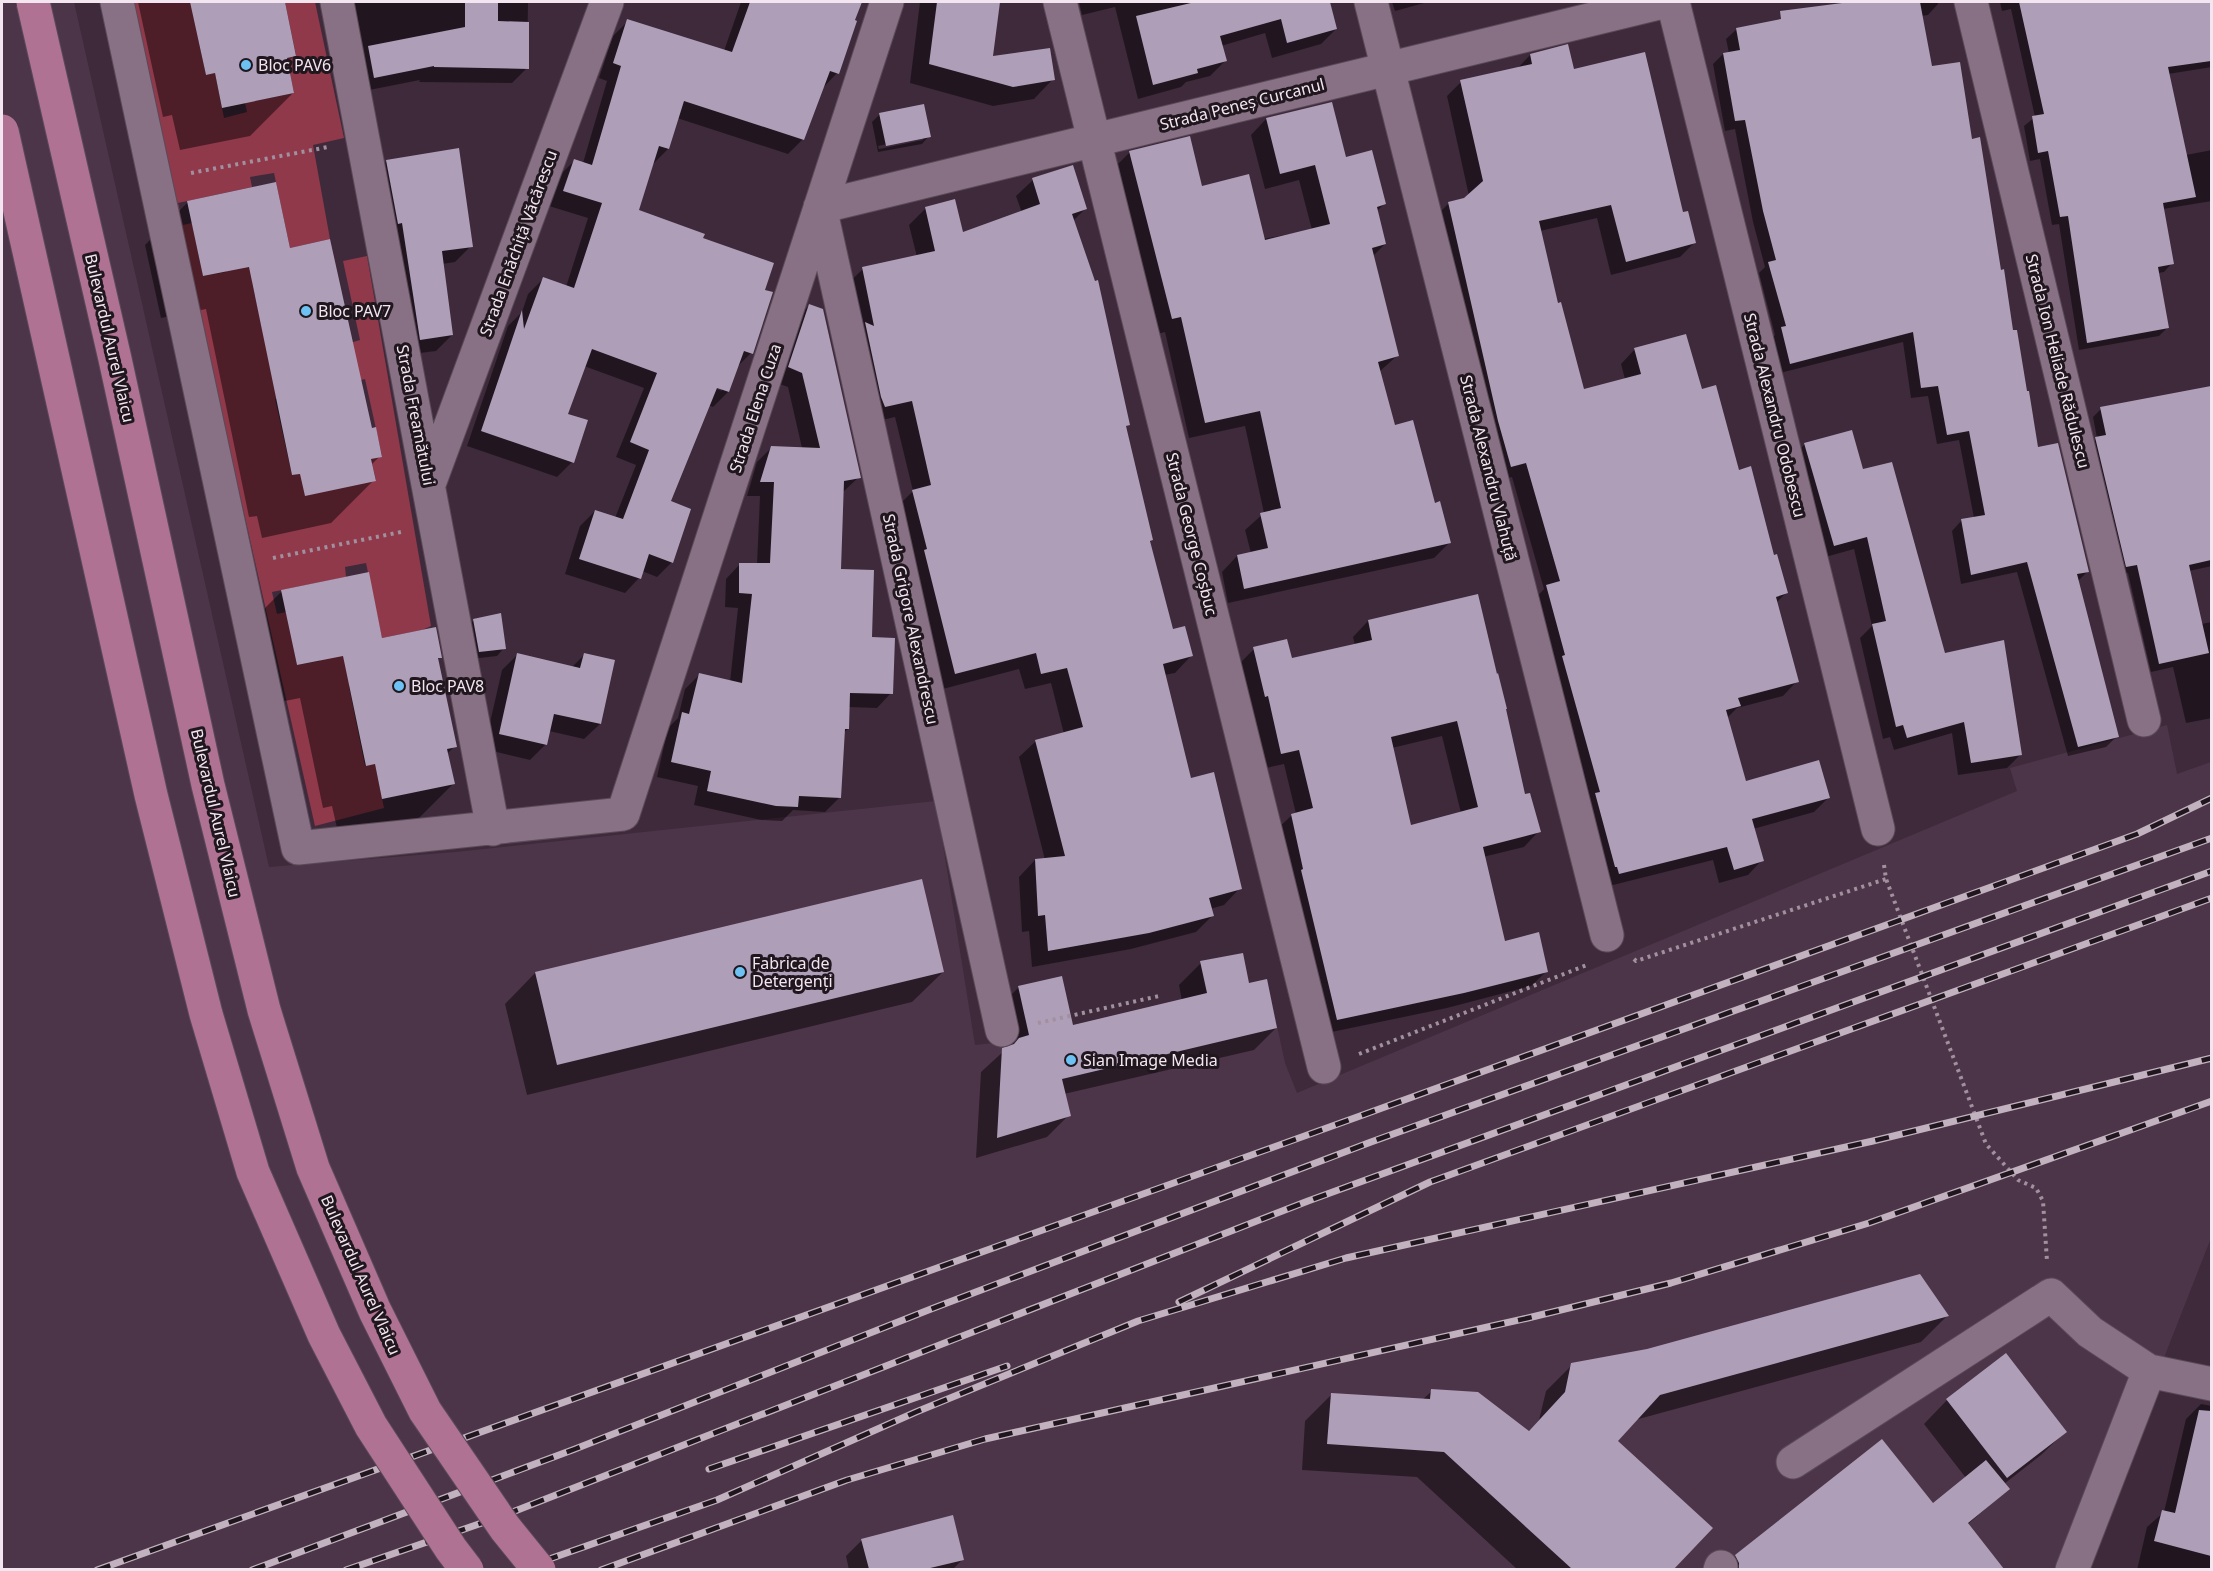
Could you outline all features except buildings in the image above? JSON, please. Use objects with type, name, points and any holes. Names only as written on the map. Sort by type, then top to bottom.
[{"type":"main road","name":"Bulevardul Aurel Vlaicu","points":[[33,2],[208,786],[264,1010],[313,1168],[375,1311],[424,1411],[505,1528],[539,1569]]},
{"type":"main road","points":[[2,131],[151,795],[206,1014],[253,1172],[324,1335],[371,1426],[451,1549],[467,1569]]},
{"type":"street","points":[[117,2],[298,848],[493,829]]},
{"type":"street","name":"Strada Freamătului","points":[[337,2],[493,829]]},
{"type":"street","name":"Strada Enăchiță Văcărescu","points":[[429,484],[607,2]]},
{"type":"street","name":"Strada Elena Cuza","points":[[493,829],[623,814],[887,2]]},
{"type":"street","name":"Strada George Coșbuc","points":[[1060,2],[1324,1067]]},
{"type":"street","name":"Strada Alexandru Vlahuță","points":[[1371,2],[1606,935]]},
{"type":"street","name":"Strada Peneș Curcanul","points":[[820,207],[1663,2]]},
{"type":"street","name":"Strada Alexandru Odobescu","points":[[1673,2],[1878,829]]},
{"type":"street","name":"Strada Ion Heliade Rădulescu","points":[[1971,2],[2144,720]]},
{"type":"street","name":"Strada Grigore Alexandrescu","points":[[820,207],[1002,1030]]},
{"type":"street","points":[[1793,1462],[2051,1295],[2090,1332],[2149,1371],[2211,1384]]},
{"type":"street","points":[[2072,1569],[2149,1371]]},
{"type":"path","points":[[155,179],[364,141]]},
{"type":"path","points":[[237,565],[436,525]]},
{"type":"path","points":[[1878,829],[1886,879],[1986,1143],[2018,1180],[2036,1188],[2043,1201],[2051,1295]]},
{"type":"path","points":[[1002,1030],[1159,996]]},
{"type":"shaded area","points":[[2,2],[74,2],[269,867],[456,852],[936,801],[975,1045],[1003,1042],[1267,979],[1285,1063],[1297,1093],[2017,791],[2010,768],[2167,725],[2177,774],[2211,762],[2211,1238],[2081,1569],[2,1570]]},
{"type":"shaded area","points":[[128,2],[190,2],[206,75],[215,73],[224,118],[247,112],[245,103],[294,93],[287,58],[296,55],[285,2],[315,2],[344,138],[313,145],[330,239],[290,248],[274,173],[250,177],[252,187],[178,203],[183,225],[192,223],[203,276],[226,272],[225,262],[257,255],[252,282],[269,359],[285,396],[275,399],[292,475],[376,480],[371,459],[382,456],[365,379],[357,381],[350,343],[360,340],[343,261],[367,256],[431,626],[382,638],[366,563],[345,567],[346,577],[272,592],[277,614],[286,612],[297,665],[320,661],[318,652],[350,645],[349,687],[365,766],[375,764],[384,808],[315,826]]},
{"type":"railway","points":[[97,1570],[2137,834],[2212,798]]},
{"type":"railway","points":[[252,1570],[575,1449],[931,1309],[1371,1142],[2212,838]]},
{"type":"railway","points":[[346,1570],[502,1516],[1308,1201],[2212,871]]},
{"type":"railway","points":[[1179,1302],[1430,1182],[2212,898]]},
{"type":"railway","points":[[518,1570],[717,1500],[916,1412],[1138,1321],[1346,1258],[1873,1141],[2212,1058]]},
{"type":"railway","points":[[601,1570],[847,1480],[985,1439],[1528,1318],[1671,1283],[1869,1223],[2212,1101]]},
{"type":"railway","points":[[709,1469],[1007,1366]]},
{"type":"place","name":"Bloc PAV6","points":[[246,65]]},
{"type":"place","name":"Bloc PAV7","points":[[306,311]]},
{"type":"place","name":"Bloc PAV8","points":[[399,686]]},
{"type":"place","name":"Fabrica de Detergenți","points":[[740,972]]},
{"type":"place","name":"Sian Image Media","points":[[1071,1060]]}]
